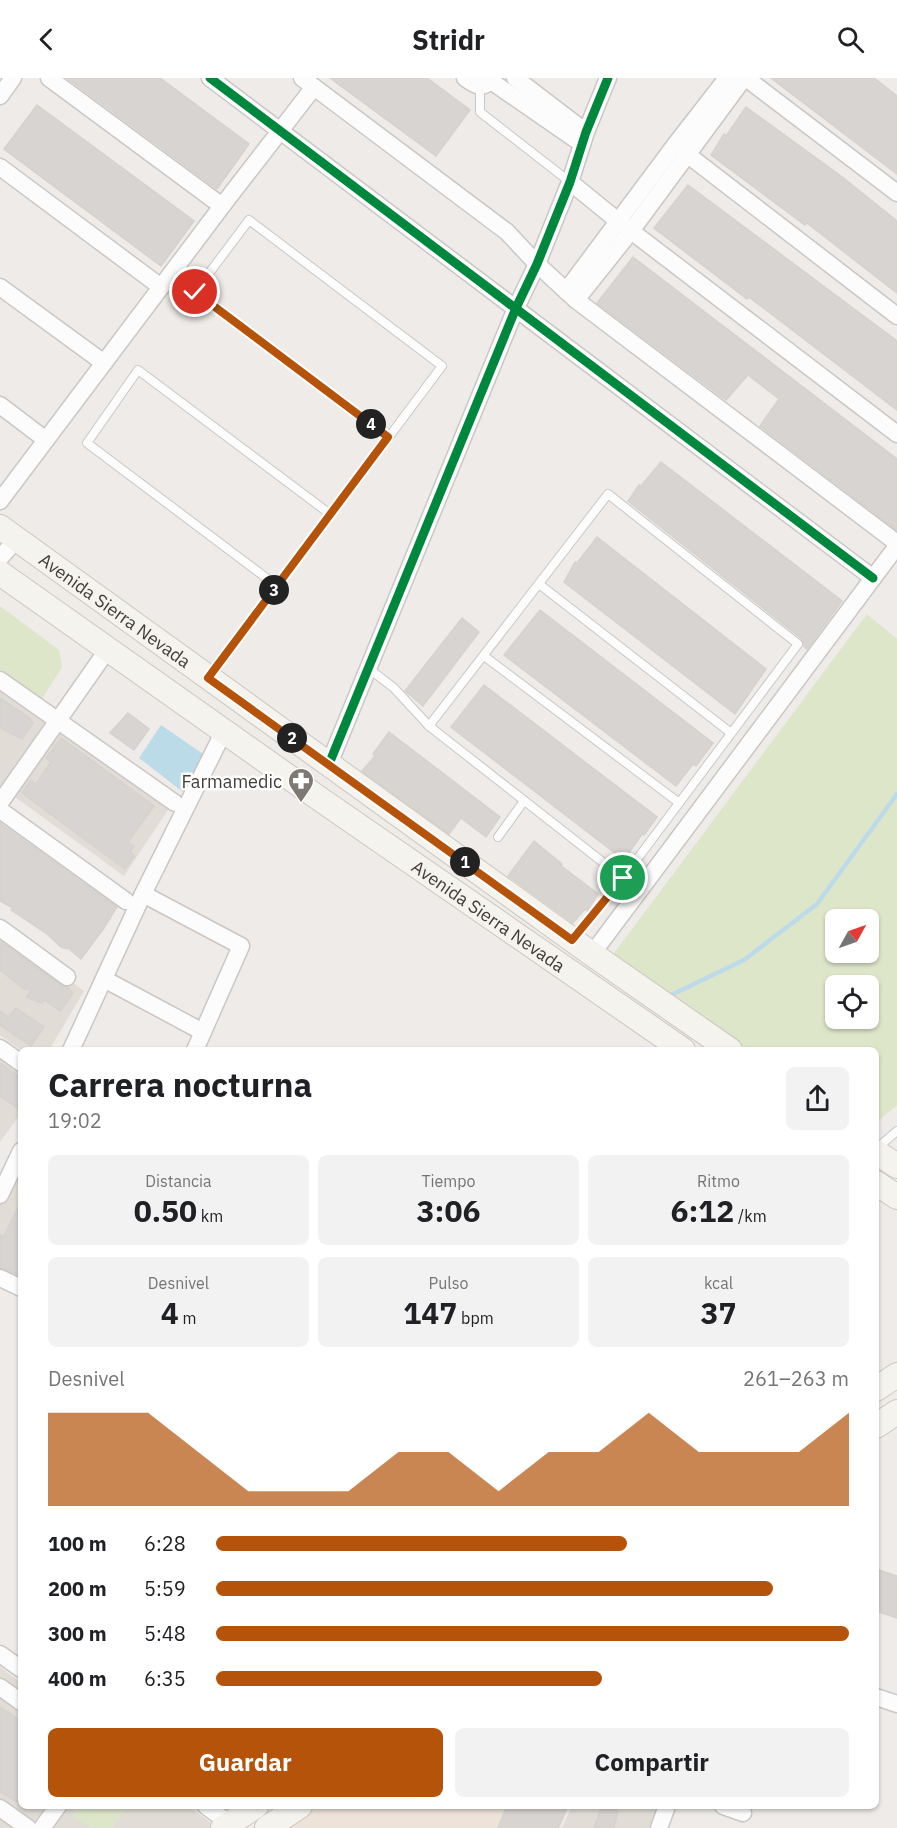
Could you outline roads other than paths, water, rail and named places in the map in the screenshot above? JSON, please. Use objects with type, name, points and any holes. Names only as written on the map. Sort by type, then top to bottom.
[{"type":"main road","name":"Avenida Sierra Nevada","points":[[9,533],[572,940],[726,1047]]},
{"type":"main road","name":"Avenida Sierra Nevada","points":[[0,573],[679,1047]]},
{"type":"main road","points":[[879,1153],[897,1166]]},
{"type":"main road","points":[[879,1185],[897,1197]]},
{"type":"main road","points":[[879,1387],[897,1375]]},
{"type":"main road","points":[[879,1424],[897,1412]]},
{"type":"main road","points":[[226,1826],[252,1809]]},
{"type":"main road","points":[[267,1828],[296,1809]]},
{"type":"street","points":[[0,96],[13,78]]},
{"type":"street","points":[[49,78],[222,206]]},
{"type":"street","points":[[210,78],[873,578]]},
{"type":"street","points":[[465,78],[475,85],[488,82],[584,138]]},
{"type":"street","points":[[514,78],[584,138]]},
{"type":"street","points":[[329,764],[516,308],[537,264],[608,78]]},
{"type":"street","points":[[571,295],[681,150],[727,78]]},
{"type":"street","points":[[681,150],[745,78],[897,193]]},
{"type":"street","points":[[0,501],[280,130],[308,82],[507,232],[571,295],[897,545],[592,954]]},
{"type":"street","points":[[681,150],[897,316]]},
{"type":"street","points":[[0,167],[161,287]]},
{"type":"street","points":[[570,182],[624,226],[897,434]]},
{"type":"street","points":[[0,287],[104,363]]},
{"type":"street","points":[[0,405],[46,440]]},
{"type":"street","points":[[0,558],[9,533]]},
{"type":"street","points":[[0,803],[108,649]]},
{"type":"street","points":[[0,680],[175,803]]},
{"type":"street","points":[[72,1047],[143,894],[224,731]]},
{"type":"street","points":[[0,810],[126,901]]},
{"type":"street","points":[[143,894],[241,946],[196,1047]]},
{"type":"street","points":[[0,928],[67,977]]},
{"type":"street","points":[[104,979],[203,1032]]},
{"type":"street","points":[[0,1048],[18,1061]]},
{"type":"street","points":[[0,1196],[16,1173]]},
{"type":"street","points":[[0,1278],[18,1287]]},
{"type":"street","points":[[0,1654],[18,1668]]},
{"type":"street","points":[[0,1687],[18,1700]]},
{"type":"street","points":[[879,1698],[897,1704]]},
{"type":"street","points":[[0,1808],[28,1828]]},
{"type":"street","points":[[42,1828],[56,1809]]},
{"type":"street","points":[[209,1809],[226,1826]]},
{"type":"street","points":[[659,1828],[667,1809]]},
{"type":"street","points":[[732,1809],[743,1813]]},
{"type":"lane","points":[[488,82],[480,112],[570,182]]},
{"type":"lane","points":[[208,678],[442,366],[249,220],[195,292],[388,437]]},
{"type":"lane","points":[[277,586],[87,443],[138,370],[330,514]]},
{"type":"lane","points":[[429,726],[608,494],[798,644],[623,878],[572,940]]},
{"type":"lane","points":[[539,584],[731,733]]},
{"type":"lane","points":[[484,656],[678,802]]},
{"type":"lane","points":[[368,668],[394,688],[429,726],[623,878]]},
{"type":"lane","points":[[498,837],[524,801]]},
{"type":"lane","points":[[879,1148],[897,1131]]},
{"type":"water","points":[[161,725],[203,754],[183,792],[139,758]]},
{"type":"waterway","points":[[667,997],[744,960],[817,904],[897,794]]},
{"type":"place","name":"Farmamedic","points":[[301,804]]}]
